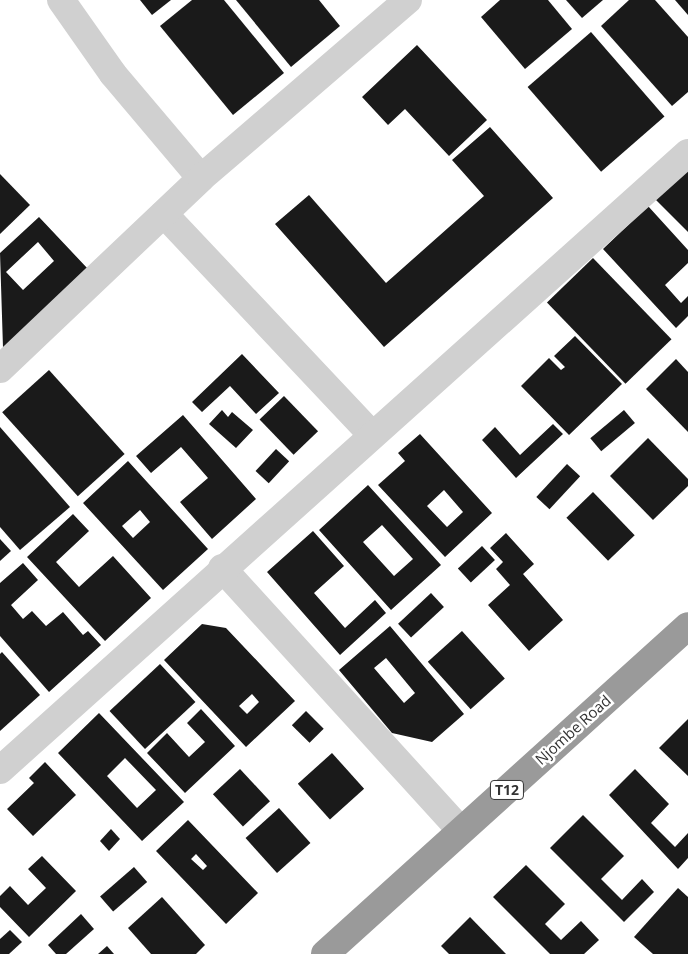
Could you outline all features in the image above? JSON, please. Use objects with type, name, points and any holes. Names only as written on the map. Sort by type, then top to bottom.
[{"type":"highway","name":"Njombe Road","points":[[325,954],[688,626]]},
{"type":"street","points":[[61,0],[113,74],[201,178]]},
{"type":"street","points":[[0,369],[201,178],[408,0]]},
{"type":"street","points":[[0,770],[371,434],[688,152]]},
{"type":"street","points":[[164,214],[371,434]]},
{"type":"street","points":[[222,568],[461,831]]},
{"type":"building","points":[[140,0],[171,0],[152,15]]},
{"type":"building","points":[[192,0],[224,0],[284,73],[233,115],[160,26]]},
{"type":"building","points":[[236,0],[319,0],[340,26],[291,67]]},
{"type":"building","points":[[500,0],[548,0],[572,29],[525,69],[481,17]]},
{"type":"building","points":[[566,0],[603,0],[582,18]]},
{"type":"building","points":[[629,0],[655,0],[688,37],[688,92],[672,106],[601,26]]},
{"type":"building","points":[[675,0],[688,0],[688,15]]},
{"type":"building","points":[[591,32],[664,117],[601,172],[528,87]]},
{"type":"building","points":[[417,45],[487,120],[449,156],[405,109],[388,125],[362,97]]},
{"type":"building","points":[[490,127],[553,198],[384,347],[275,224],[309,195],[386,283],[484,196],[452,160]]},
{"type":"building","points":[[688,165],[688,232],[654,198]]},
{"type":"building","points":[[0,174],[30,205],[0,234]]},
{"type":"building","points":[[648,206],[688,250],[688,263],[665,285],[681,303],[688,296],[688,316],[676,328],[603,249]]},
{"type":"building","points":[[39,217],[88,269],[3,348],[0,253]],"holes":[[[38,242],[54,261],[23,290],[6,272]]]},
{"type":"building","points":[[593,258],[671,339],[625,384],[547,302]]},
{"type":"building","points":[[575,336],[622,384],[569,435],[521,386],[549,358],[561,370],[565,367],[554,356]]},
{"type":"building","points":[[242,354],[279,393],[256,414],[230,386],[202,412],[192,402]]},
{"type":"building","points":[[676,359],[688,372],[688,432],[646,389]]},
{"type":"building","points":[[49,370],[125,454],[78,496],[2,412]]},
{"type":"building","points":[[284,396],[318,431],[294,455],[260,420]]},
{"type":"building","points":[[222,410],[228,417],[232,412],[253,430],[236,448],[209,424]]},
{"type":"building","points":[[624,410],[635,423],[601,451],[590,438]]},
{"type":"building","points":[[183,415],[256,499],[212,539],[180,502],[208,478],[181,447],[151,473],[136,456]]},
{"type":"building","points":[[553,424],[563,434],[516,478],[482,440],[495,427],[520,455]]},
{"type":"building","points":[[0,427],[70,507],[20,550],[0,527]]},
{"type":"building","points":[[420,434],[492,513],[445,557],[378,485],[405,461],[398,453]],"holes":[[[444,490],[463,512],[447,527],[427,506]]]},
{"type":"building","points":[[648,438],[688,479],[688,486],[653,520],[610,476]]},
{"type":"building","points":[[276,449],[289,461],[269,483],[256,471]]},
{"type":"building","points":[[128,461],[208,549],[163,590],[83,503]],"holes":[[[140,510],[150,522],[133,538],[122,526]]]},
{"type":"building","points":[[567,464],[580,476],[549,509],[536,497]]},
{"type":"building","points":[[368,485],[441,565],[391,610],[319,530]],"holes":[[[382,525],[413,559],[394,576],[363,542]]]},
{"type":"building","points":[[593,492],[635,535],[608,561],[566,518]]},
{"type":"building","points":[[73,514],[89,531],[56,562],[79,587],[113,556],[151,598],[105,641],[27,557]]},
{"type":"building","points":[[313,531],[344,566],[314,593],[345,628],[375,600],[386,613],[340,655],[267,572]]},
{"type":"building","points":[[506,533],[534,564],[523,574],[563,620],[529,651],[488,605],[510,585],[496,569],[503,562],[490,548]]},
{"type":"building","points":[[0,539],[11,551],[0,561]]},
{"type":"building","points":[[482,546],[495,560],[471,582],[458,569]]},
{"type":"building","points":[[23,563],[38,580],[11,605],[23,619],[32,611],[46,626],[63,612],[83,635],[88,631],[101,645],[49,692],[0,636],[0,583]]},
{"type":"building","points":[[431,593],[444,607],[411,638],[398,624]]},
{"type":"building","points":[[202,624],[226,628],[295,701],[246,747],[164,660]],"holes":[[[252,694],[259,702],[247,714],[239,706]]]},
{"type":"building","points":[[390,626],[464,714],[432,742],[392,733],[339,670]],"holes":[[[386,658],[415,693],[404,703],[374,668]]]},
{"type":"building","points":[[462,631],[505,679],[471,709],[428,662]]},
{"type":"building","points":[[2,652],[40,695],[0,731],[0,654]]},
{"type":"building","points":[[160,664],[195,702],[145,749],[110,711]]},
{"type":"building","points":[[201,709],[235,746],[185,793],[147,753],[167,733],[189,757],[205,742],[187,723]]},
{"type":"building","points":[[306,711],[324,729],[310,743],[292,725]]},
{"type":"building","points":[[99,713],[184,802],[142,841],[58,753]],"holes":[[[125,758],[156,790],[137,808],[107,776]]]},
{"type":"building","points":[[688,719],[688,776],[659,748]]},
{"type":"building","points":[[332,753],[364,789],[330,819],[298,784]]},
{"type":"building","points":[[45,762],[76,795],[33,836],[7,809],[34,783],[29,778]]},
{"type":"building","points":[[240,769],[270,801],[243,826],[213,794]]},
{"type":"building","points":[[635,769],[669,804],[651,823],[675,847],[688,833],[688,858],[678,869],[609,795]]},
{"type":"building","points":[[279,808],[310,843],[277,873],[246,838]]},
{"type":"building","points":[[583,815],[624,856],[601,879],[622,900],[642,879],[654,892],[624,922],[550,848]]},
{"type":"building","points":[[188,820],[258,893],[226,924],[156,851]],"holes":[[[196,854],[207,866],[203,870],[191,859]]]},
{"type":"building","points":[[111,829],[120,839],[109,851],[100,841]]},
{"type":"building","points":[[42,856],[76,891],[29,937],[0,907],[0,896],[10,886],[28,905],[46,888],[28,869]]},
{"type":"building","points":[[526,865],[565,904],[545,924],[561,940],[581,921],[599,940],[584,954],[550,954],[493,897]]},
{"type":"building","points":[[134,867],[147,882],[113,912],[100,897]]},
{"type":"building","points":[[678,888],[688,897],[688,954],[653,954],[634,937]]},
{"type":"building","points":[[162,897],[205,945],[196,954],[151,954],[128,928]]},
{"type":"building","points":[[81,914],[94,929],[66,954],[56,954],[48,945]]},
{"type":"building","points":[[470,917],[506,954],[449,954],[441,946]]},
{"type":"building","points":[[10,930],[22,942],[9,954],[0,954],[0,939]]},
{"type":"building","points":[[107,946],[114,954],[98,954]]}]
